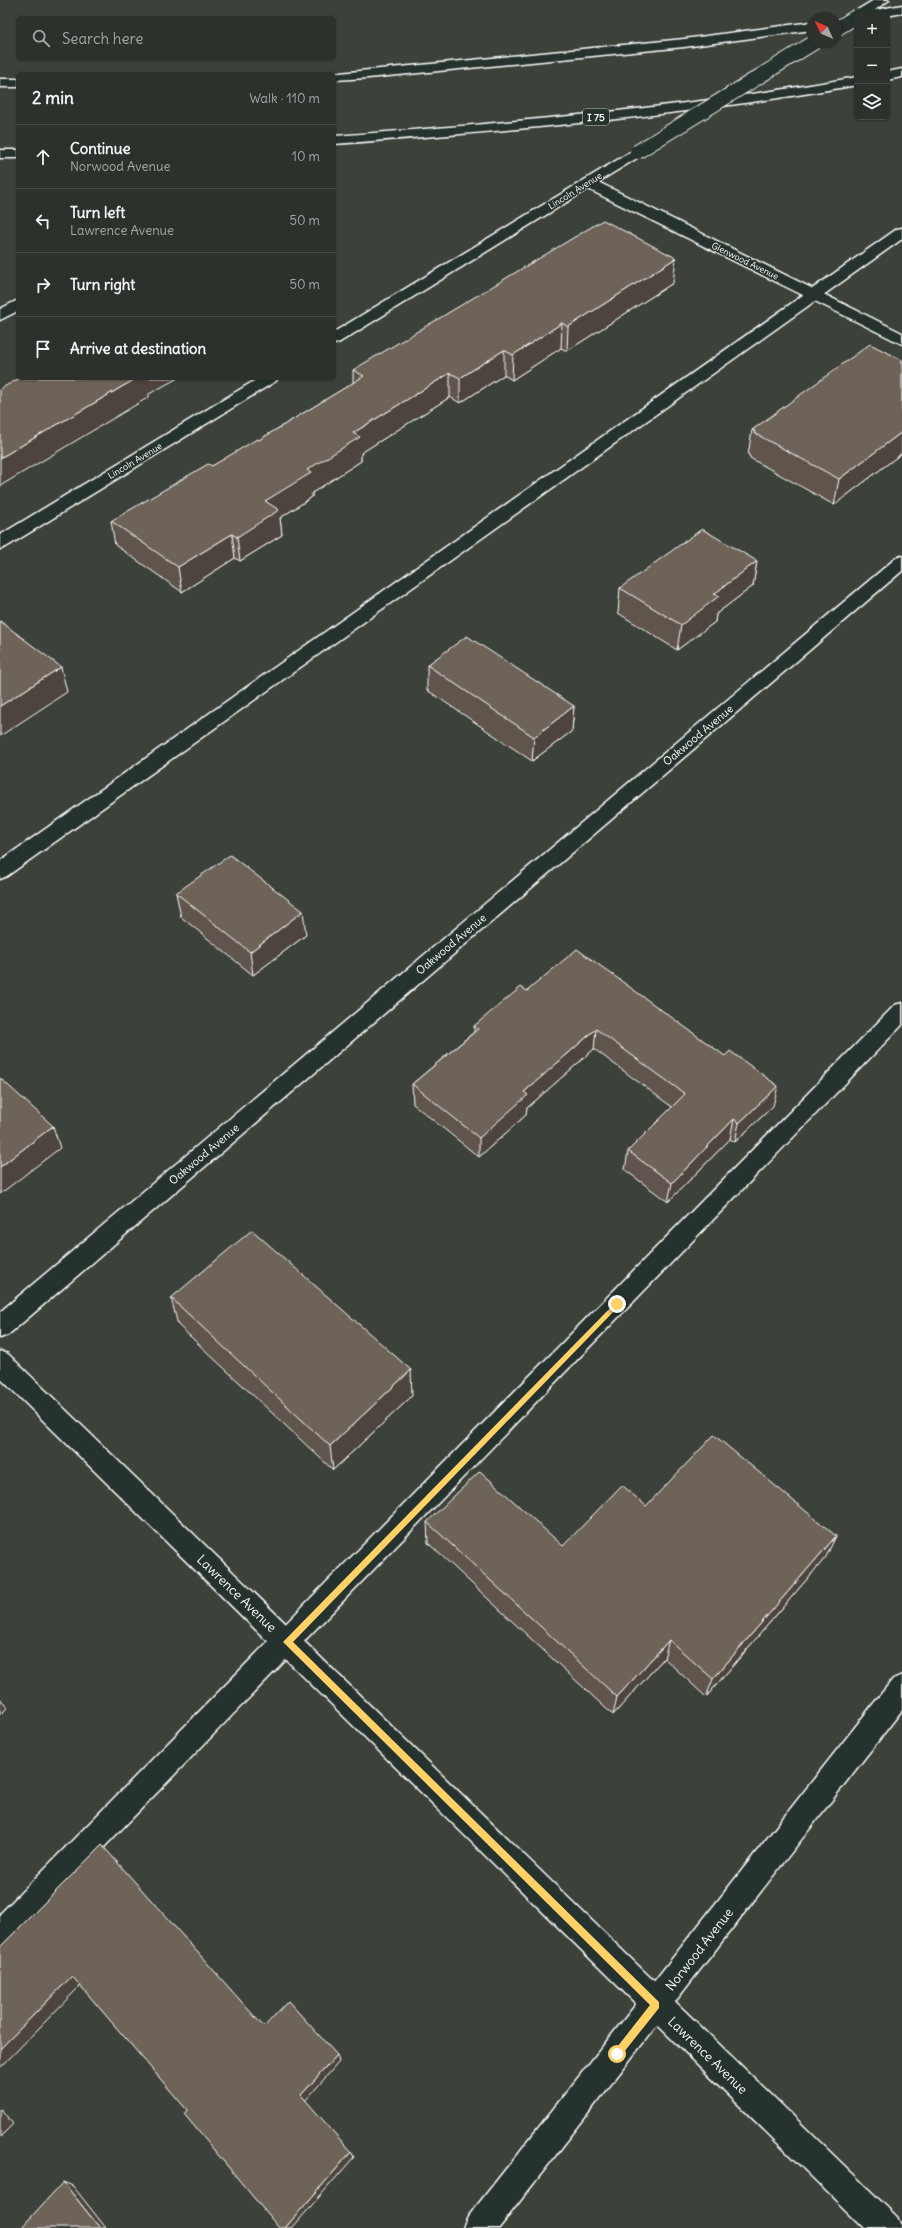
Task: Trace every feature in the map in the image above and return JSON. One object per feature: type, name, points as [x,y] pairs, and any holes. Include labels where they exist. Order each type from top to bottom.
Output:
[{"type":"main road","points":[[864,12],[883,0]]},
{"type":"main road","points":[[886,12],[902,9]]},
{"type":"main road","points":[[842,20],[854,17]]},
{"type":"main road","points":[[842,25],[854,18]]},
{"type":"main road","points":[[336,76],[406,72],[763,35],[806,27]]},
{"type":"main road","name":"Lincoln Avenue","points":[[336,337],[806,48]]},
{"type":"main road","points":[[890,75],[902,73]]},
{"type":"main road","name":"I 75","points":[[336,140],[522,126],[801,91],[854,82]]},
{"type":"main road","points":[[0,83],[16,83]]},
{"type":"main road","points":[[0,154],[16,154]]},
{"type":"main road","name":"Glenwood Avenue","points":[[588,183],[902,339]]},
{"type":"main road","points":[[0,871],[902,232]]},
{"type":"main road","points":[[0,315],[16,306]]},
{"type":"main road","name":"Lincoln Avenue","points":[[0,543],[267,380]]},
{"type":"main road","name":"Oakwood Avenue","points":[[0,1327],[902,562]]},
{"type":"main road","points":[[0,1934],[902,1011]]},
{"type":"main road","name":"Lawrence Avenue","points":[[0,1362],[656,2005],[886,2228]]},
{"type":"main road","name":"Norwood Avenue","points":[[479,2228],[656,2005],[902,1688]]},
{"type":"building","points":[[603,220],[676,258],[568,327],[562,323],[513,355],[504,350],[460,378],[450,373],[353,433],[360,437],[307,470],[311,473],[265,501],[279,510],[237,537],[232,534],[178,567],[111,521],[208,464],[212,466],[257,439],[259,440],[364,376],[353,370]]},
{"type":"building","points":[[870,344],[902,360],[902,432],[839,479],[754,433],[755,431],[752,430]]},
{"type":"building","points":[[16,380],[134,380],[0,458],[0,389]]},
{"type":"building","points":[[702,529],[757,561],[714,594],[719,596],[681,625],[620,588]]},
{"type":"building","points":[[0,621],[61,667],[0,706]]},
{"type":"building","points":[[467,636],[574,706],[534,737],[427,665]]},
{"type":"building","points":[[230,855],[303,911],[250,952],[176,893]]},
{"type":"building","points":[[577,949],[725,1056],[730,1051],[778,1086],[739,1123],[734,1119],[672,1183],[628,1151],[685,1094],[596,1029],[524,1092],[528,1095],[479,1138],[412,1084],[478,1029],[474,1026],[521,987],[527,991]]},
{"type":"building","points":[[0,1078],[53,1126],[0,1167]]},
{"type":"building","points":[[252,1230],[411,1370],[330,1446],[171,1298]]},
{"type":"building","points":[[714,1435],[836,1536],[713,1679],[669,1640],[617,1697],[427,1522],[480,1471],[563,1546],[622,1485],[646,1506]]},
{"type":"building","points":[[102,1845],[264,2027],[288,2001],[337,2055],[301,2095],[351,2152],[285,2228],[279,2228],[184,2114],[187,2110],[72,1976],[0,2049],[0,1947]]},
{"type":"building","points":[[63,2182],[100,2228],[21,2228]]},
{"type":"route","points":[[617,1304],[287,1642],[656,2005],[617,2054]]}]
